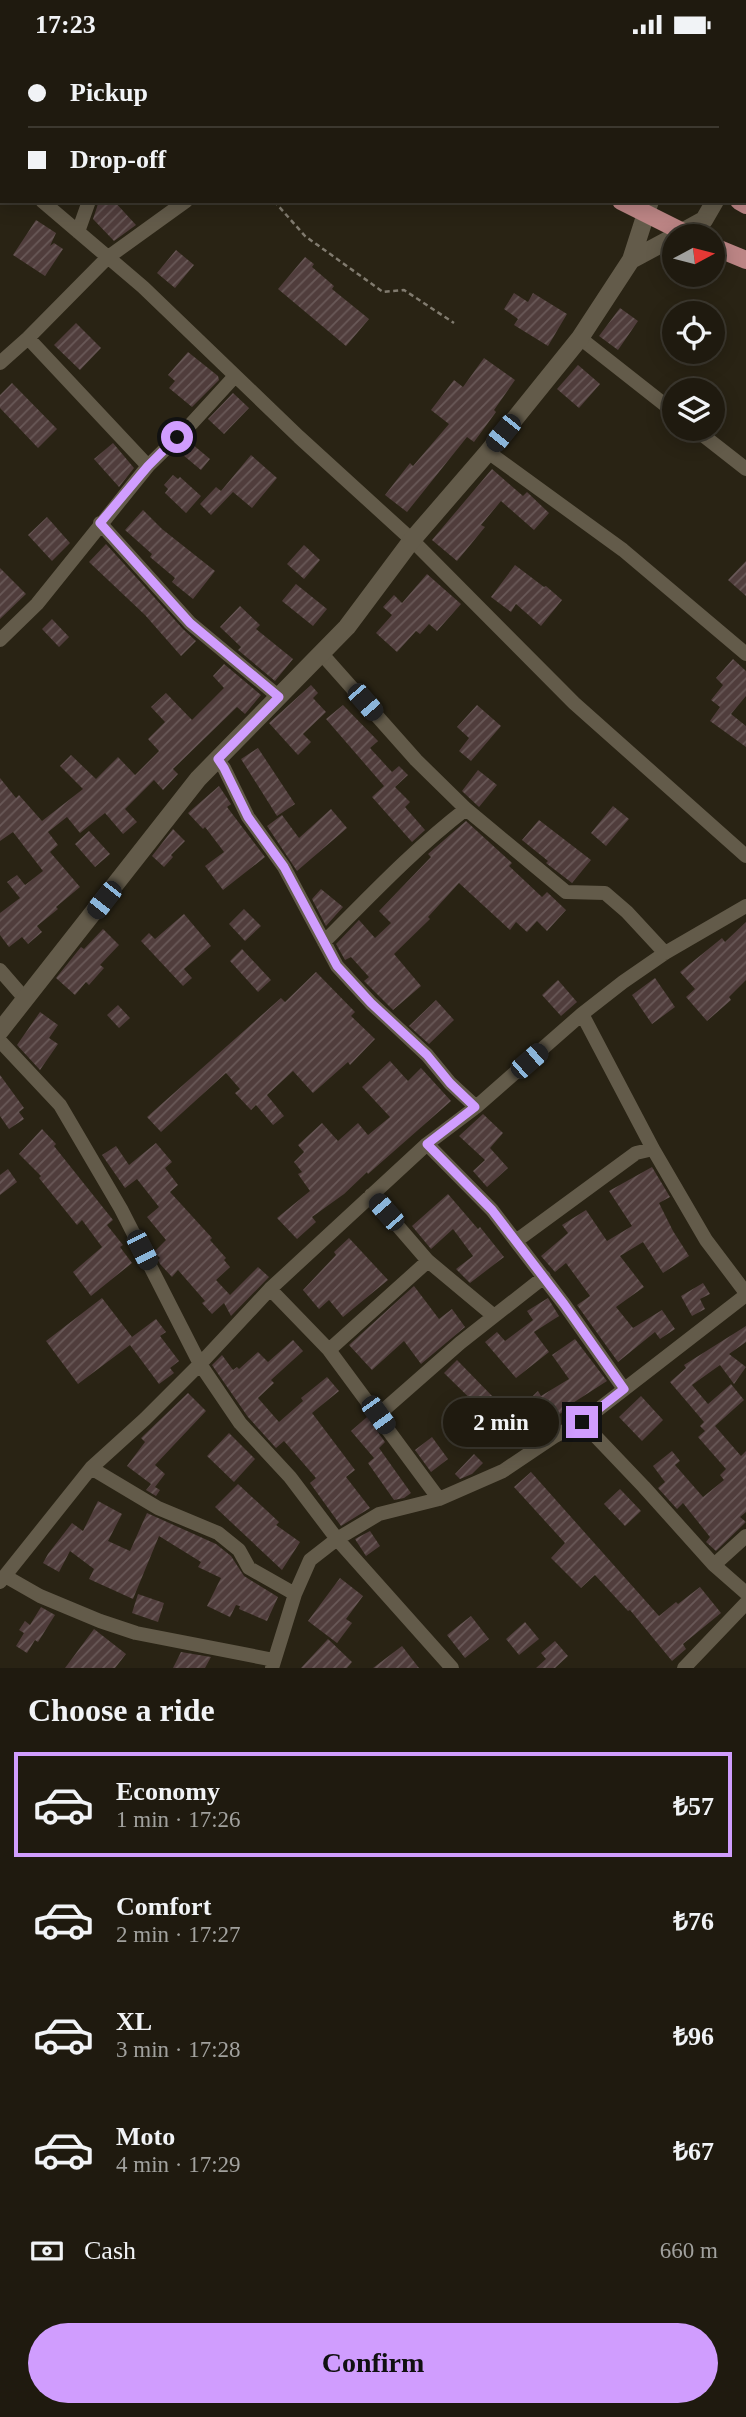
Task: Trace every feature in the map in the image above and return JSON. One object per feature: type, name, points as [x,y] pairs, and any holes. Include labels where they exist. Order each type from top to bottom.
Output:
[{"type":"main road","points":[[628,203],[647,208],[667,224]]},
{"type":"main road","points":[[698,224],[704,220],[714,203]]},
{"type":"main road","points":[[0,1031],[198,779],[347,627],[412,540],[488,452],[580,338],[631,260],[647,208]]},
{"type":"main road","points":[[631,260],[662,244]]},
{"type":"main road","points":[[725,251],[746,260]]},
{"type":"street","points":[[44,203],[143,287],[412,540],[574,703],[746,856]]},
{"type":"street","points":[[78,232],[88,203]]},
{"type":"street","points":[[2,356],[28,338],[107,258],[183,203]]},
{"type":"street","points":[[28,338],[148,466]]},
{"type":"street","points":[[580,338],[662,403]]},
{"type":"street","points":[[0,640],[37,604],[148,466],[235,376]]},
{"type":"street","points":[[710,441],[746,469]]},
{"type":"street","points":[[488,452],[623,550],[746,654]]},
{"type":"street","points":[[100,523],[190,623],[279,697]]},
{"type":"street","points":[[321,653],[416,760],[466,809],[566,892],[605,893],[665,953]]},
{"type":"street","points":[[218,759],[248,817],[284,867],[337,966],[475,1107]]},
{"type":"street","points":[[324,942],[402,863],[466,809]]},
{"type":"street","points":[[582,1014],[653,1149],[706,1240],[746,1294],[582,1422],[555,1436],[503,1471],[439,1499],[379,1514],[337,1539],[310,1560],[295,1594],[273,1664],[136,1633],[100,1621],[2,1579],[91,1468],[200,1364],[270,1289],[427,1144],[475,1107],[582,1014],[665,953],[746,906]]},
{"type":"street","points":[[0,969],[26,1000]]},
{"type":"street","points":[[0,1041],[60,1105],[121,1209],[200,1364],[240,1423],[290,1477],[337,1539],[452,1668]]},
{"type":"street","points":[[427,1144],[492,1210],[624,1389]]},
{"type":"street","points":[[516,1241],[636,1153],[653,1149]]},
{"type":"street","points":[[371,1195],[428,1261],[494,1316]]},
{"type":"street","points":[[329,1350],[428,1261]]},
{"type":"street","points":[[378,1415],[460,1343],[544,1277]]},
{"type":"street","points":[[270,1289],[329,1350],[439,1499]]},
{"type":"street","points":[[582,1422],[714,1565],[746,1593]]},
{"type":"street","points":[[91,1468],[158,1508],[218,1533],[239,1550],[249,1568],[295,1594]]},
{"type":"street","points":[[714,1565],[746,1536]]},
{"type":"street","points":[[684,1668],[746,1603]]},
{"type":"path","points":[[276,203],[305,236],[383,292],[404,291],[454,323]]},
{"type":"building","points":[[98,203],[116,203],[136,225],[114,241],[93,219]]},
{"type":"building","points":[[36,220],[56,233],[50,246],[54,243],[63,249],[45,276],[13,255]]},
{"type":"building","points":[[176,250],[194,265],[175,288],[157,273]]},
{"type":"building","points":[[305,257],[314,264],[312,267],[334,286],[332,289],[369,319],[346,346],[278,289]]},
{"type":"building","points":[[514,293],[528,302],[533,293],[567,314],[548,346],[514,325],[518,319],[504,309]]},
{"type":"building","points":[[620,308],[638,321],[618,350],[599,336]]},
{"type":"building","points":[[76,323],[101,348],[80,370],[54,345]]},
{"type":"building","points":[[188,352],[218,376],[219,380],[192,407],[169,388],[175,381],[168,375]]},
{"type":"building","points":[[484,358],[515,380],[474,442],[467,437],[407,512],[385,495],[410,463],[413,466],[449,424],[431,410],[454,380],[463,387]]},
{"type":"building","points":[[578,365],[600,384],[579,408],[557,389]]},
{"type":"building","points":[[12,383],[57,429],[38,448],[0,408],[0,395]]},
{"type":"building","points":[[233,393],[249,408],[224,434],[208,419]]},
{"type":"building","points":[[113,443],[134,468],[119,487],[94,459]]},
{"type":"building","points":[[192,444],[210,459],[201,470],[183,455]]},
{"type":"building","points":[[251,455],[277,478],[252,508],[233,492],[211,515],[200,504],[216,487],[221,491]]},
{"type":"building","points":[[492,469],[523,496],[527,492],[549,513],[534,530],[501,501],[481,525],[485,527],[457,561],[432,540]]},
{"type":"building","points":[[173,475],[178,479],[180,477],[201,496],[186,513],[165,493],[168,489],[164,485]]},
{"type":"building","points":[[143,510],[162,529],[215,571],[193,599],[172,582],[175,578],[150,557],[152,554],[125,530]]},
{"type":"building","points":[[47,517],[70,543],[52,561],[28,535]]},
{"type":"building","points":[[106,544],[196,641],[181,656],[145,615],[89,562]]},
{"type":"building","points":[[304,545],[320,560],[304,579],[287,564]]},
{"type":"building","points":[[746,561],[746,596],[728,580]]},
{"type":"building","points":[[515,565],[562,600],[541,626],[516,604],[511,612],[491,597]]},
{"type":"building","points":[[0,568],[26,594],[0,619]]},
{"type":"building","points":[[427,574],[461,604],[437,631],[429,624],[420,634],[416,631],[397,652],[376,633],[392,615],[383,607],[394,595],[402,603]]},
{"type":"building","points":[[296,584],[327,609],[313,626],[282,601]]},
{"type":"building","points":[[240,606],[260,625],[256,629],[293,659],[275,681],[238,650],[241,647],[220,627]]},
{"type":"building","points":[[52,619],[69,637],[59,647],[42,629]]},
{"type":"building","points":[[733,659],[746,671],[746,696],[731,714],[746,726],[746,747],[710,721],[720,707],[711,700],[723,685],[716,678]]},
{"type":"building","points":[[224,664],[261,695],[245,714],[237,707],[173,769],[178,774],[163,790],[154,780],[125,809],[137,822],[123,834],[105,813],[80,833],[67,817],[48,832],[58,845],[50,852],[80,887],[37,926],[42,932],[28,944],[22,937],[9,947],[0,935],[0,913],[20,898],[7,882],[17,875],[25,885],[43,871],[13,832],[0,841],[0,778],[16,798],[19,795],[42,821],[83,789],[60,766],[71,755],[96,779],[118,757],[135,775],[159,751],[148,739],[165,722],[151,707],[166,693],[192,720],[224,688],[213,676]]},
{"type":"building","points":[[311,685],[318,693],[313,698],[326,712],[303,734],[311,742],[298,755],[269,723]]},
{"type":"building","points":[[343,705],[378,741],[370,748],[392,772],[399,766],[408,775],[395,787],[410,802],[405,807],[425,830],[412,842],[372,797],[384,786],[326,719]]},
{"type":"building","points":[[477,705],[501,726],[471,761],[459,751],[469,738],[457,727]]},
{"type":"building","points":[[258,748],[295,804],[277,816],[241,759]]},
{"type":"building","points":[[478,770],[497,785],[479,807],[462,791]]},
{"type":"building","points":[[219,786],[231,804],[227,807],[265,857],[223,890],[205,866],[224,852],[205,827],[203,829],[188,813]]},
{"type":"building","points":[[613,806],[629,819],[606,846],[591,833]]},
{"type":"building","points":[[331,809],[347,828],[297,871],[267,826],[282,815],[299,838]]},
{"type":"building","points":[[539,820],[591,860],[572,883],[522,840]]},
{"type":"building","points":[[466,821],[512,863],[509,866],[542,897],[547,892],[566,910],[547,931],[537,921],[527,932],[516,922],[510,930],[459,883],[428,917],[430,919],[394,954],[421,986],[393,1010],[364,981],[369,977],[351,957],[345,960],[336,944],[359,920],[375,938],[391,923],[379,911],[431,857],[428,854]]},
{"type":"building","points":[[173,829],[185,841],[164,867],[152,856]]},
{"type":"building","points":[[89,831],[110,854],[95,867],[75,844]]},
{"type":"building","points":[[321,889],[343,907],[326,926],[312,899]]},
{"type":"building","points":[[244,909],[261,926],[245,941],[229,924]]},
{"type":"building","points":[[184,914],[211,946],[184,969],[192,978],[183,986],[141,941],[149,933],[155,939]]},
{"type":"building","points":[[746,922],[746,980],[729,997],[731,1000],[707,1021],[686,997],[695,989],[680,972],[722,938],[725,942]]},
{"type":"building","points":[[103,929],[119,945],[100,965],[104,968],[89,985],[86,982],[75,995],[56,978],[81,947],[84,949]]},
{"type":"building","points":[[242,949],[271,980],[258,992],[230,961]]},
{"type":"building","points":[[316,972],[355,1012],[351,1016],[375,1039],[350,1065],[348,1062],[313,1093],[293,1071],[267,1095],[284,1116],[273,1125],[256,1105],[251,1110],[235,1093],[240,1089],[226,1073],[161,1132],[147,1117],[281,998],[285,1002]]},
{"type":"building","points":[[655,978],[675,1007],[652,1024],[632,995]]},
{"type":"building","points":[[558,980],[577,1002],[561,1016],[542,995]]},
{"type":"building","points":[[436,1000],[454,1020],[429,1044],[409,1026]]},
{"type":"building","points":[[118,1005],[130,1018],[119,1028],[107,1015]]},
{"type":"building","points":[[40,1012],[58,1025],[49,1038],[58,1044],[40,1070],[17,1045]]},
{"type":"building","points":[[390,1061],[408,1081],[421,1068],[451,1101],[368,1174],[367,1172],[344,1194],[312,1217],[316,1222],[297,1239],[277,1218],[310,1191],[298,1174],[302,1172],[294,1162],[304,1152],[298,1145],[322,1123],[338,1141],[358,1123],[368,1135],[390,1117],[362,1087]]},
{"type":"building","points":[[0,1075],[24,1108],[19,1112],[24,1119],[9,1129],[0,1116]]},
{"type":"building","points":[[483,1114],[503,1133],[490,1148],[508,1168],[487,1187],[473,1171],[485,1160],[459,1136]]},
{"type":"building","points":[[42,1129],[113,1220],[107,1225],[123,1245],[120,1247],[132,1263],[91,1296],[73,1272],[102,1247],[82,1220],[77,1225],[39,1178],[41,1176],[19,1154]]},
{"type":"building","points":[[156,1143],[172,1162],[165,1168],[178,1185],[170,1192],[212,1238],[210,1240],[226,1258],[224,1260],[230,1267],[216,1280],[230,1295],[258,1267],[269,1277],[231,1316],[224,1303],[212,1314],[202,1303],[205,1301],[178,1270],[172,1277],[160,1264],[160,1258],[154,1252],[166,1240],[147,1217],[159,1207],[137,1179],[125,1188],[102,1155],[116,1146],[129,1165]]},
{"type":"building","points":[[652,1167],[670,1197],[659,1203],[689,1256],[663,1273],[643,1242],[620,1256],[644,1287],[616,1307],[633,1328],[662,1310],[675,1329],[660,1339],[655,1332],[618,1362],[577,1305],[590,1296],[566,1263],[555,1272],[541,1256],[568,1233],[562,1225],[586,1210],[607,1241],[632,1226],[609,1191]]},
{"type":"building","points":[[8,1169],[17,1182],[0,1195],[0,1175]]},
{"type":"building","points":[[448,1194],[504,1257],[470,1283],[456,1269],[473,1256],[453,1229],[431,1249],[412,1226]]},
{"type":"building","points":[[349,1238],[388,1280],[343,1317],[329,1300],[319,1309],[303,1290]]},
{"type":"building","points":[[703,1283],[710,1294],[700,1299],[705,1309],[692,1316],[681,1296]]},
{"type":"building","points":[[414,1286],[439,1319],[452,1309],[465,1327],[421,1364],[404,1341],[372,1370],[349,1345]]},
{"type":"building","points":[[102,1298],[132,1337],[156,1319],[166,1332],[160,1336],[179,1361],[170,1368],[174,1373],[159,1384],[130,1345],[78,1384],[46,1341]]},
{"type":"building","points":[[548,1298],[559,1316],[534,1332],[549,1352],[516,1378],[485,1342],[497,1332],[505,1341],[533,1320],[527,1311]]},
{"type":"building","points":[[746,1326],[746,1342],[729,1354],[746,1367],[734,1384],[720,1365],[692,1385],[708,1404],[731,1384],[744,1400],[715,1426],[741,1456],[746,1451],[746,1512],[740,1517],[746,1522],[716,1551],[706,1542],[710,1537],[683,1503],[677,1509],[658,1488],[665,1482],[653,1466],[672,1451],[680,1461],[675,1465],[703,1497],[724,1480],[720,1475],[726,1469],[698,1437],[705,1431],[700,1426],[704,1422],[670,1382],[686,1368],[684,1365]]},
{"type":"building","points":[[575,1339],[607,1381],[565,1408],[550,1422],[547,1418],[532,1433],[527,1427],[506,1448],[480,1422],[487,1415],[444,1373],[457,1360],[494,1398],[491,1401],[509,1419],[538,1391],[541,1396],[569,1379],[552,1355]]},
{"type":"building","points":[[293,1340],[303,1351],[271,1380],[274,1383],[258,1398],[279,1422],[303,1401],[301,1398],[327,1377],[339,1391],[312,1413],[355,1470],[346,1477],[370,1508],[341,1526],[310,1483],[316,1478],[284,1441],[276,1448],[248,1417],[212,1365],[222,1355],[233,1370],[237,1367],[239,1369],[258,1352],[268,1362]]},
{"type":"building","points":[[188,1393],[206,1411],[155,1465],[165,1474],[155,1487],[160,1490],[156,1496],[146,1490],[151,1484],[127,1466],[145,1442],[141,1438]]},
{"type":"building","points":[[641,1396],[663,1420],[642,1441],[619,1417]]},
{"type":"building","points":[[367,1417],[385,1442],[379,1448],[411,1493],[404,1498],[394,1500],[368,1463],[374,1458],[351,1431]]},
{"type":"building","points":[[229,1433],[255,1459],[234,1482],[207,1456]]},
{"type":"building","points":[[432,1437],[448,1459],[431,1472],[415,1450]]},
{"type":"building","points":[[474,1454],[483,1463],[472,1474],[460,1479],[455,1474]]},
{"type":"building","points":[[531,1472],[659,1616],[700,1587],[721,1613],[683,1644],[686,1649],[672,1661],[630,1610],[628,1611],[595,1575],[581,1588],[551,1558],[565,1543],[514,1487]]},
{"type":"building","points":[[238,1484],[279,1522],[276,1525],[300,1542],[282,1570],[215,1507]]},
{"type":"building","points":[[620,1489],[641,1511],[625,1526],[604,1504]]},
{"type":"building","points":[[98,1501],[122,1514],[108,1541],[130,1551],[147,1513],[216,1544],[231,1556],[244,1576],[278,1597],[267,1621],[239,1609],[240,1606],[236,1605],[230,1617],[207,1606],[221,1578],[198,1567],[201,1562],[159,1536],[133,1599],[89,1579],[94,1569],[70,1551],[59,1572],[43,1563],[72,1523],[83,1531]]},
{"type":"building","points":[[370,1531],[380,1546],[366,1556],[355,1539]]},
{"type":"building","points":[[340,1578],[363,1596],[346,1619],[352,1623],[337,1643],[308,1621]]},
{"type":"building","points":[[138,1594],[164,1603],[158,1622],[132,1613]]},
{"type":"building","points":[[41,1607],[55,1615],[38,1642],[35,1640],[27,1653],[16,1646],[24,1633],[19,1630],[25,1621],[30,1625]]},
{"type":"building","points":[[471,1616],[489,1639],[465,1658],[447,1635]]},
{"type":"building","points":[[525,1622],[539,1639],[519,1655],[506,1639]]},
{"type":"building","points":[[94,1629],[126,1654],[115,1668],[65,1668]]},
{"type":"building","points":[[328,1639],[352,1662],[347,1668],[301,1668]]},
{"type":"building","points":[[555,1641],[568,1656],[555,1668],[536,1668],[546,1659],[541,1653]]},
{"type":"building","points":[[402,1646],[419,1668],[373,1668]]},
{"type":"building","points":[[181,1652],[211,1657],[205,1668],[173,1668]]},
{"type":"route","points":[[177,437],[148,466],[100,523],[190,623],[279,697],[218,759],[248,817],[284,867],[306,905],[337,966],[475,1107],[427,1144],[492,1210],[564,1304],[624,1389],[582,1422]]}]
